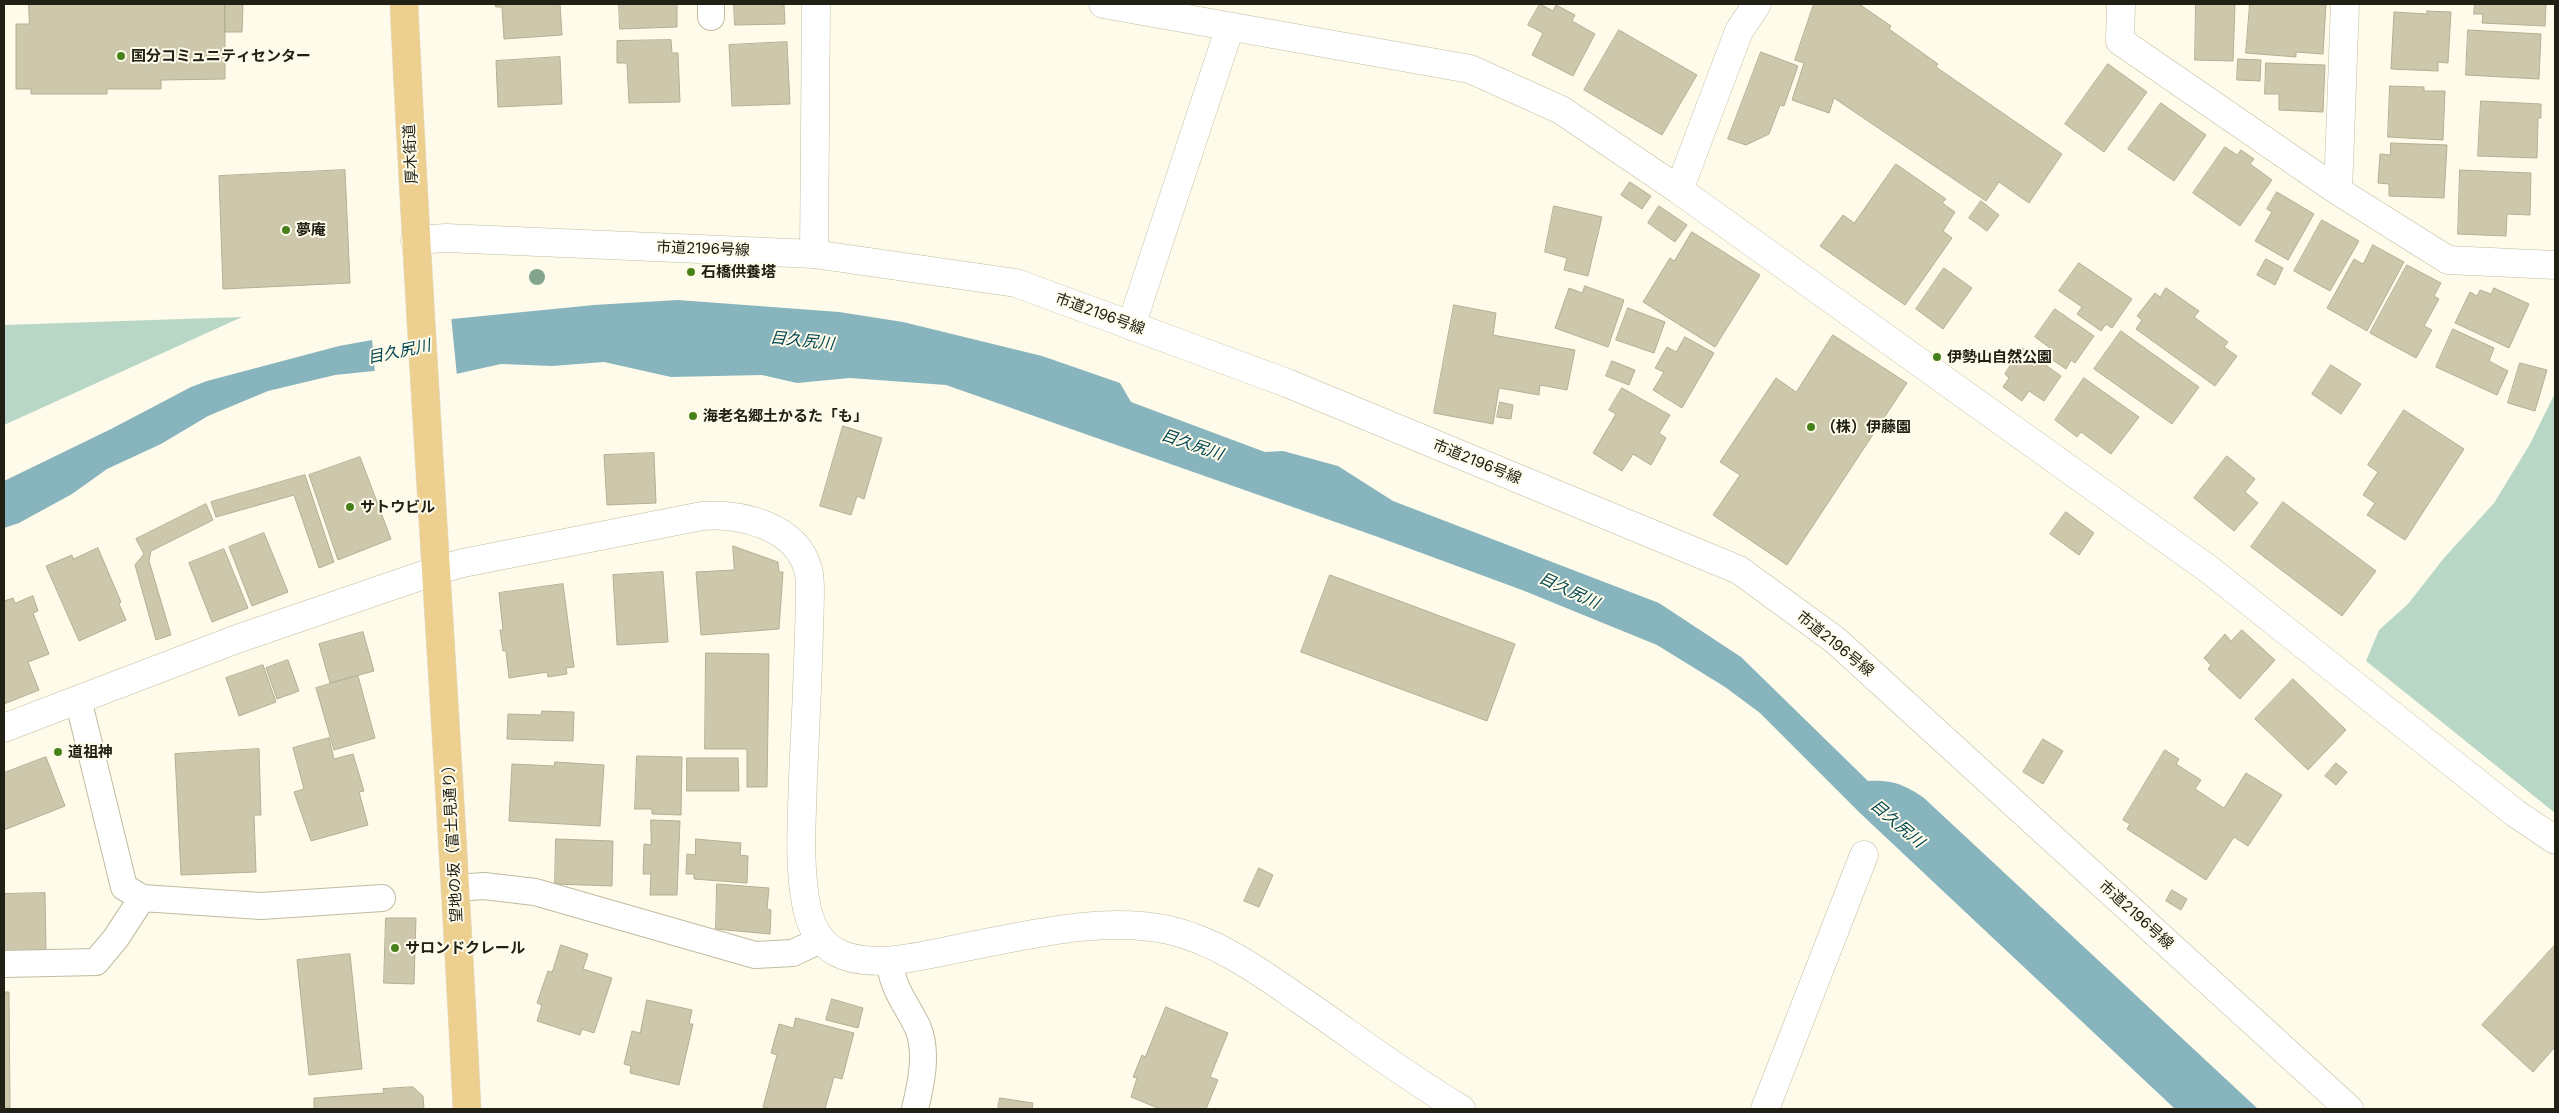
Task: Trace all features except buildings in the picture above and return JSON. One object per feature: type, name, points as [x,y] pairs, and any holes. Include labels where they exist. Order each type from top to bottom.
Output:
[{"type":"main road","name":"厚木街道","points":[[404,4],[415,240],[428,434]]},
{"type":"main road","name":"望地の坂（富士見通り）","points":[[428,434],[438,570],[467,1109]]},
{"type":"street","points":[[814,254],[816,4]]},
{"type":"street","points":[[1103,4],[1470,69],[1561,110],[1679,190],[2212,571],[2515,813],[2555,840]]},
{"type":"street","points":[[1679,190],[1739,31],[1757,4]]},
{"type":"street","points":[[2121,4],[2120,42],[2338,191],[2448,260],[2555,266]]},
{"type":"street","points":[[2338,191],[2345,4]]},
{"type":"street","points":[[1131,326],[1230,27]]},
{"type":"street","name":"市道2196号線","points":[[415,240],[446,238],[814,254],[1016,283],[1287,383],[1739,570],[1835,640],[2349,1109]]},
{"type":"street","points":[[4,728],[237,639],[438,570],[463,563],[714,515],[729,516],[766,526],[785,536],[797,546],[809,570],[810,592],[802,857],[808,909],[820,940],[834,951],[852,959],[890,960],[1044,932],[1083,927],[1128,925],[1171,930],[1205,942],[1270,979],[1419,1085],[1461,1109]]},
{"type":"street","points":[[1765,1109],[1864,855]]},
{"type":"lane","points":[[78,699],[124,887],[142,898],[280,906],[382,898]]},
{"type":"lane","points":[[456,888],[508,888],[543,894],[754,955],[793,953],[820,940]]},
{"type":"lane","points":[[4,964],[96,962],[116,938],[142,898]]},
{"type":"lane","points":[[890,960],[891,976],[919,1030],[924,1060],[915,1109]]},
{"type":"green space","points":[[242,317],[4,425],[4,325]]},
{"type":"green space","points":[[2555,393],[2555,813],[2366,661],[2379,630],[2408,604],[2444,558],[2494,503],[2530,444]]},
{"type":"water","name":"目久尻川","points":[[678,300],[839,312],[903,322],[1042,356],[1120,383],[1131,402],[1265,452],[1283,451],[1338,466],[1393,501],[1659,603],[1741,657],[1868,781],[1884,781],[1898,784],[1924,798],[2258,1109],[2175,1109],[1861,814],[1760,713],[1725,687],[1657,645],[1522,590],[1378,537],[946,385],[850,378],[797,383],[762,375],[671,377],[604,362],[552,366],[501,364],[456,374],[374,371],[335,375],[268,391],[208,416],[161,444],[107,469],[72,494],[19,523],[4,528],[4,481],[111,429],[191,387],[207,381],[339,346],[405,334],[452,319],[594,305]]},
{"type":"pier","points":[[451,316],[457,376],[375,373],[372,339],[404,332]]},
{"type":"place","name":"国分コミュニティセンター","points":[[121,56]]},
{"type":"place","name":"夢庵","points":[[286,230]]},
{"type":"place","name":"石橋供養塔","points":[[691,272]]},
{"type":"place","name":"伊勢山自然公園","points":[[1937,357]]},
{"type":"place","name":"海老名郷土かるた「も」","points":[[693,416]]},
{"type":"place","name":"（株）伊藤園","points":[[1811,427]]},
{"type":"place","name":"サトウビル","points":[[350,507]]},
{"type":"place","name":"道祖神","points":[[58,752]]},
{"type":"place","name":"サロンドクレール","points":[[395,948]]}]
